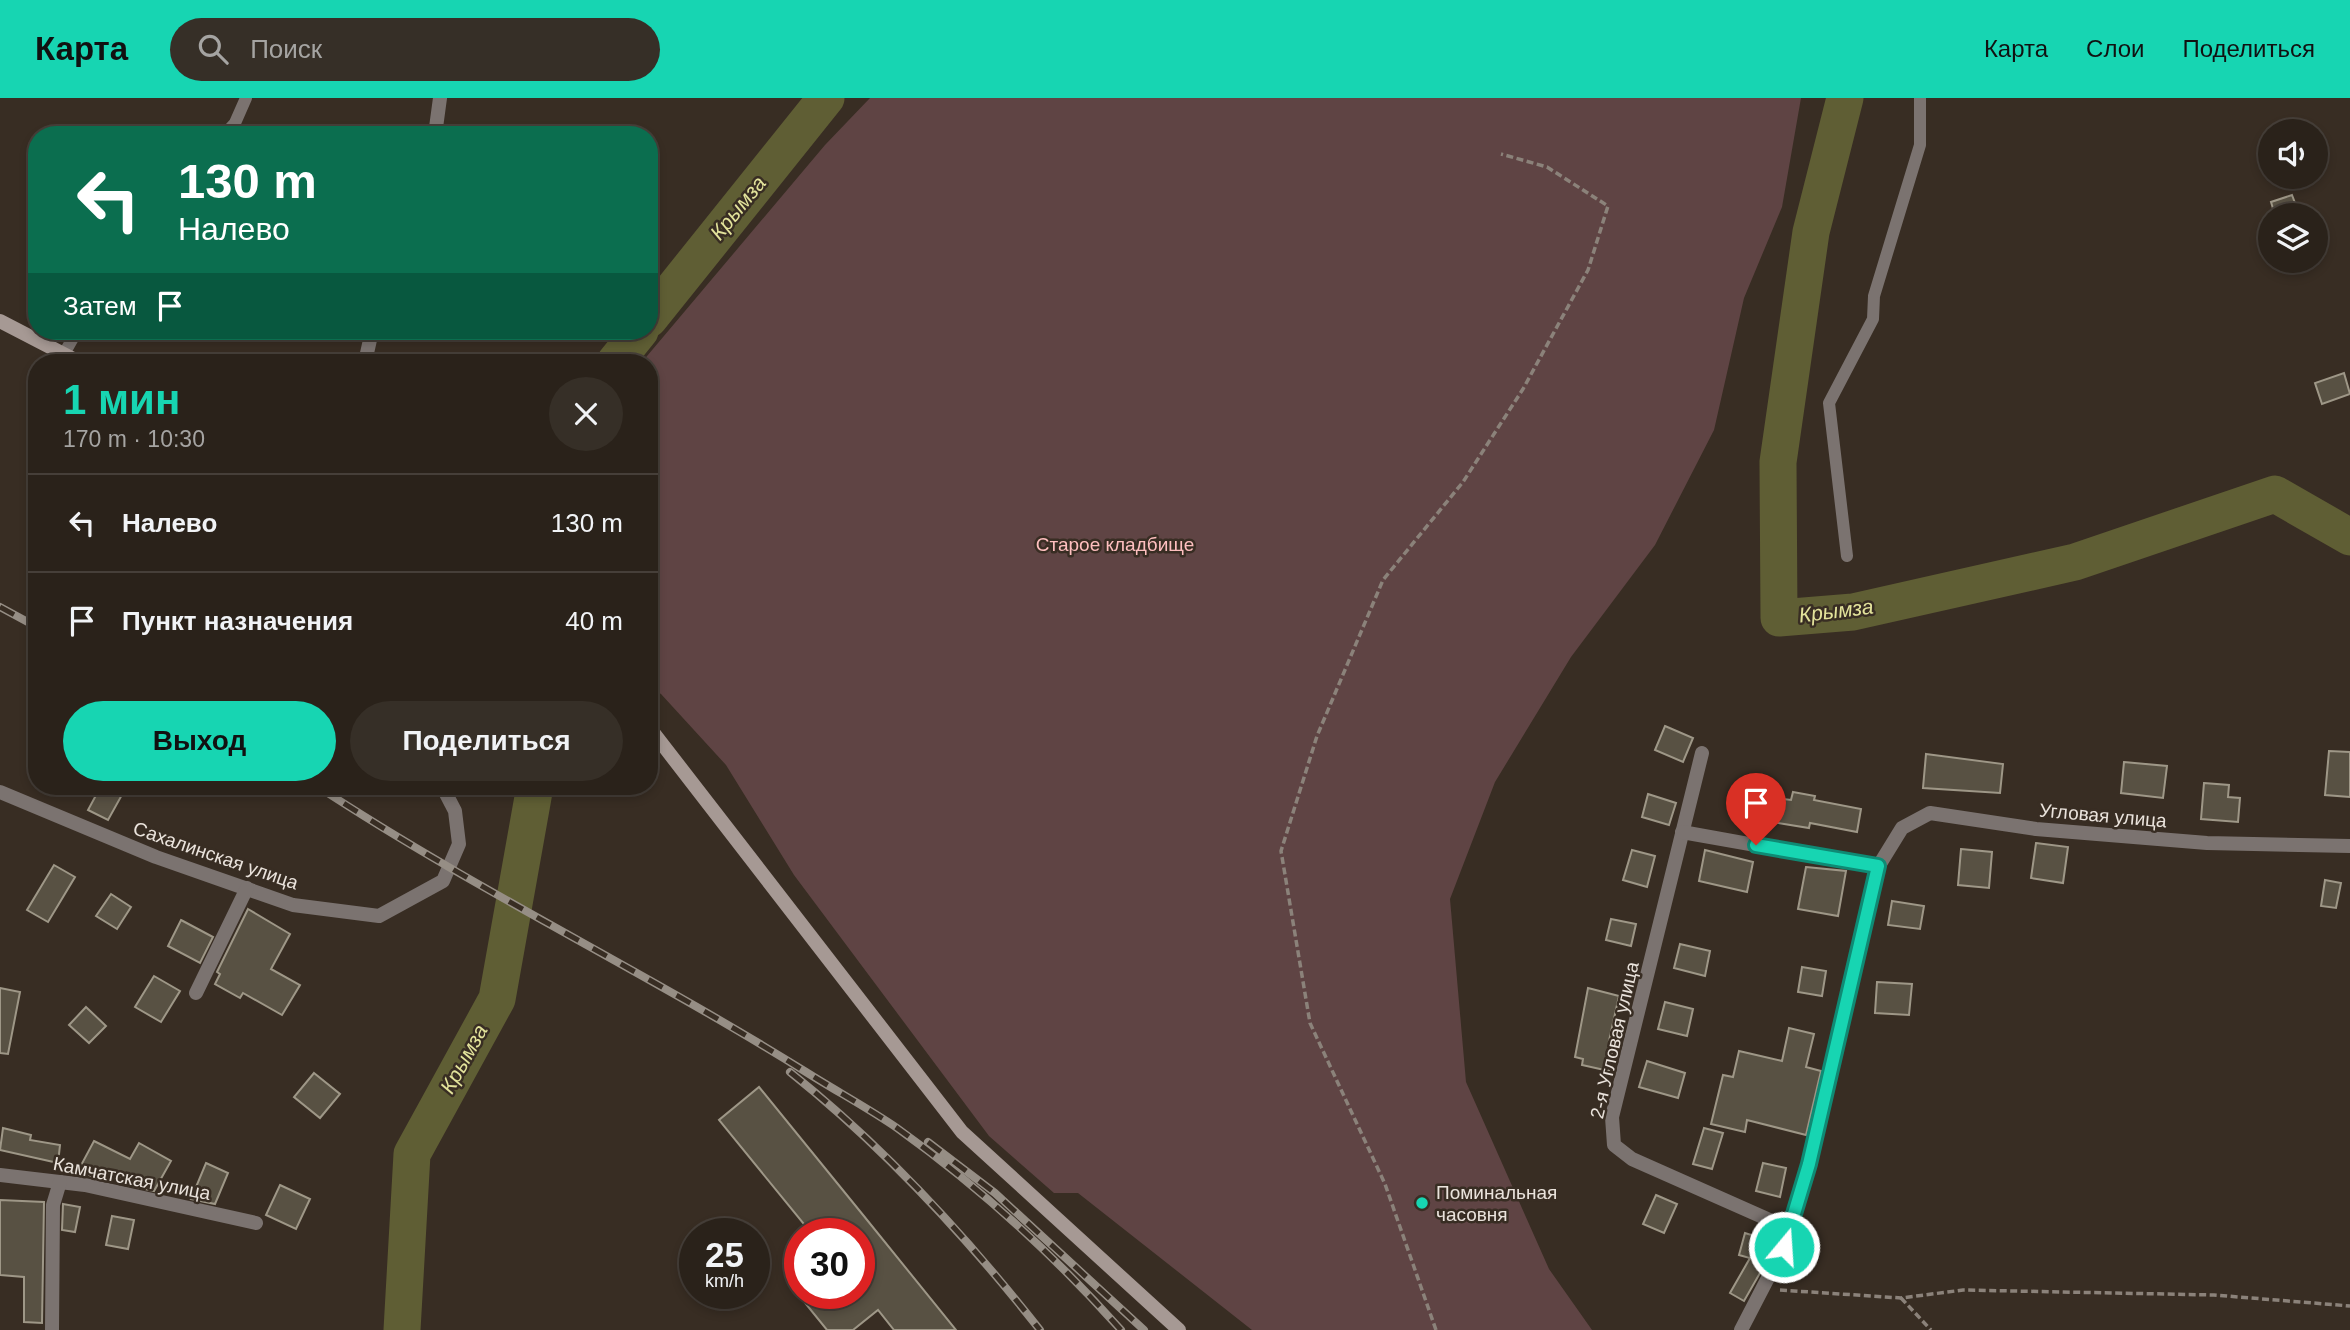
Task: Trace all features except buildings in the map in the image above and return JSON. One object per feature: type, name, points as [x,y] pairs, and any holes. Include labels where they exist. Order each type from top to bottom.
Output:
[{"type":"street","points":[[436,126],[440,98]]},
{"type":"street","points":[[0,321],[28,334]]},
{"type":"street","points":[[40,340],[68,354]]},
{"type":"street","points":[[658,739],[962,1132],[1179,1330]]},
{"type":"street","name":"2-я Угловая улица","points":[[1702,753],[1612,1117],[1614,1144],[1632,1159],[1790,1229]]},
{"type":"street","name":"Сахалинская улица","points":[[0,792],[156,857],[293,905],[379,916],[443,881],[459,844],[456,811],[447,795]]},
{"type":"street","name":"Угловая улица","points":[[1741,1330],[1790,1229],[1809,1164],[1878,866],[1902,828],[1930,813],[2036,829],[2207,844],[2350,845]]},
{"type":"street","points":[[1682,832],[1878,866]]},
{"type":"street","points":[[196,993],[247,888]]},
{"type":"street","name":"Камчатская улица","points":[[0,1175],[60,1182],[256,1223]]},
{"type":"street","points":[[52,1330],[54,1205],[60,1182]]},
{"type":"lane","points":[[232,126],[246,98]]},
{"type":"lane","points":[[1847,556],[1829,403],[1873,319],[1874,296],[1920,145],[1920,98]]},
{"type":"lane","points":[[65,352],[72,340]]},
{"type":"path","points":[[1436,1330],[1385,1184],[1310,1023],[1281,851],[1317,736],[1383,580],[1463,482],[1523,389],[1588,270],[1608,206],[1547,167],[1501,154]]},
{"type":"path","points":[[1763,1289],[1901,1298],[1963,1290],[2214,1295],[2350,1306]]},
{"type":"path","points":[[1901,1298],[1931,1330]]},
{"type":"green space","name":"Старое кладбище","points":[[870,98],[1801,98],[1782,207],[1744,298],[1714,430],[1655,545],[1571,657],[1495,782],[1450,899],[1466,1082],[1549,1269],[1592,1330],[1252,1330],[1078,1193],[1054,1193],[989,1136],[794,875],[726,765],[658,692],[658,354],[649,354],[825,145]]},
{"type":"waterway","name":"Крымза","points":[[658,308],[826,98]]},
{"type":"waterway","name":"Крымза","points":[[1845,98],[1811,232],[1778,462],[1779,618],[1853,612],[2075,562],[2275,494],[2350,537]]},
{"type":"waterway","name":"Крымза","points":[[621,354],[633,340]]},
{"type":"waterway","name":"Крымза","points":[[402,1330],[412,1154],[497,999],[533,795]]},
{"type":"railway","points":[[0,607],[28,622]]},
{"type":"railway","points":[[331,795],[499,896],[746,1035],[897,1128],[1015,1223],[1070,1275],[1121,1330]]},
{"type":"railway","points":[[790,1072],[858,1131],[923,1194],[1040,1330]]},
{"type":"railway","points":[[928,1142],[995,1193],[1144,1330]]},
{"type":"place","name":"Поминальная часовня","points":[[1422,1203]]},
{"type":"route","points":[[1756,845],[1878,866],[1809,1164],[1784,1247]]}]
